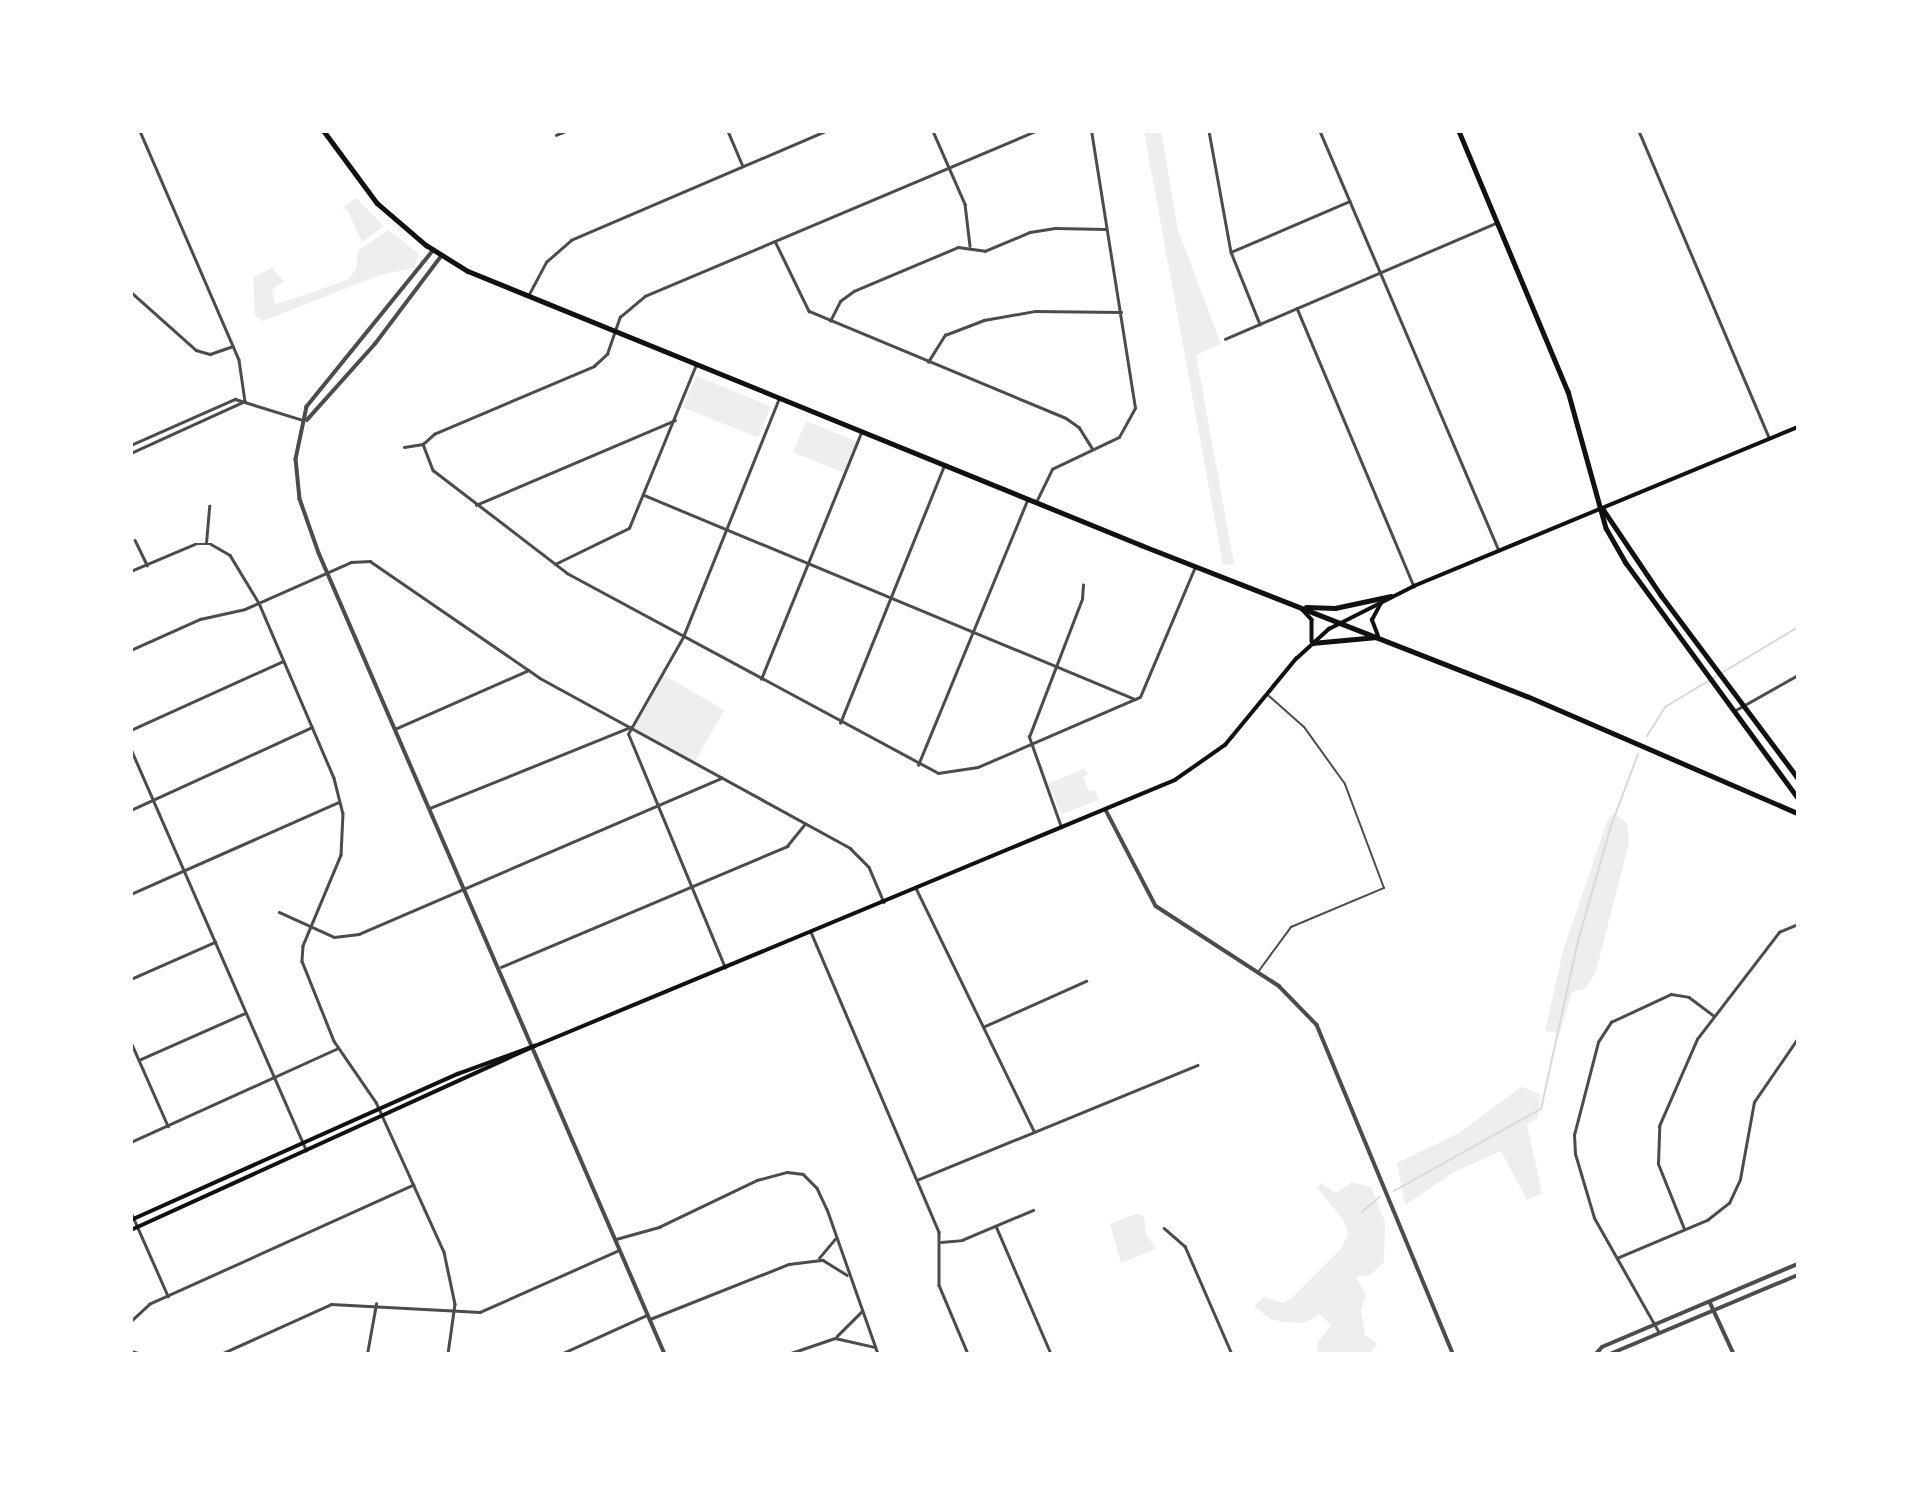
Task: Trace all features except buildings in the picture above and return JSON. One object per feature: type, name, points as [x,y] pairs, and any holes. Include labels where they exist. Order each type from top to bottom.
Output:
[{"type":"main road","points":[[324,131],[377,204],[442,255],[528,296],[1195,567],[1378,636],[1798,813]]},
{"type":"main road","points":[[1459,131],[1569,391],[1602,508],[1602,520],[1623,558],[1798,798]]},
{"type":"main road","points":[[131,1230],[535,1046],[1175,780],[1208,760],[1312,643],[1342,622],[1414,586],[1798,427]]},
{"type":"main road","points":[[1602,508],[1721,676],[1798,778]]},
{"type":"main road","points":[[1300,606],[1335,608],[1391,597]]},
{"type":"main road","points":[[1378,636],[1373,620],[1381,603]]},
{"type":"main road","points":[[1300,606],[1312,620],[1312,643]]},
{"type":"main road","points":[[1312,643],[1378,636]]},
{"type":"main road","points":[[1756,741],[1765,734]]},
{"type":"main road","points":[[133,1219],[520,1047],[535,1046]]},
{"type":"street","points":[[140,131],[242,368],[245,401]]},
{"type":"street","points":[[556,135],[566,131]]},
{"type":"street","points":[[728,131],[743,166]]},
{"type":"street","points":[[528,296],[546,262],[570,240],[825,131]]},
{"type":"street","points":[[933,131],[967,211],[970,247]]},
{"type":"street","points":[[1014,131],[1017,139]]},
{"type":"street","points":[[404,447],[423,444],[434,434],[594,366],[607,354],[620,317],[645,296],[1035,131]]},
{"type":"street","points":[[1036,502],[1052,469],[1119,437],[1135,408],[1091,131]]},
{"type":"street","points":[[1209,131],[1231,252],[1260,324]]},
{"type":"street","points":[[1320,131],[1499,551]]},
{"type":"street","points":[[1639,131],[1770,439]]},
{"type":"street","points":[[1798,187],[1798,200]]},
{"type":"street","points":[[1231,252],[1350,201]]},
{"type":"street","points":[[1225,338],[1498,222]]},
{"type":"street","points":[[830,321],[841,301],[854,291],[958,247],[985,251],[1030,232],[1055,228],[1107,229]]},
{"type":"street","points":[[775,241],[800,301],[830,321],[1066,418],[1079,427],[1093,450]]},
{"type":"street","points":[[434,250],[376,327],[316,391],[298,445],[297,484],[327,572],[535,1046],[665,1354]]},
{"type":"street","points":[[305,421],[375,344],[442,255]]},
{"type":"street","points":[[131,292],[195,350],[210,354],[233,346]]},
{"type":"street","points":[[1297,308],[1414,586]]},
{"type":"street","points":[[928,362],[945,335],[984,320],[1035,311],[1121,312]]},
{"type":"street","points":[[555,564],[623,534],[644,495],[697,365]]},
{"type":"street","points":[[724,968],[628,743],[631,727],[683,637],[779,398]]},
{"type":"street","points":[[131,445],[229,400],[245,401],[305,421]]},
{"type":"street","points":[[131,453],[245,401]]},
{"type":"street","points":[[476,505],[675,420]]},
{"type":"street","points":[[761,679],[862,432]]},
{"type":"street","points":[[423,444],[433,470],[555,564],[918,765],[955,773],[1136,699],[1147,688],[1195,567]]},
{"type":"street","points":[[840,723],[945,466]]},
{"type":"street","points":[[644,495],[1136,699]]},
{"type":"street","points":[[918,765],[1027,499]]},
{"type":"street","points":[[205,543],[209,506]]},
{"type":"street","points":[[135,540],[147,565]]},
{"type":"street","points":[[131,571],[205,543],[232,557],[259,603],[312,727],[341,802],[344,835],[340,863],[303,946],[303,969],[338,1048],[369,1088],[448,1264],[455,1312],[448,1354]]},
{"type":"street","points":[[131,650],[200,619],[259,603],[351,562],[370,561],[529,670],[805,823],[864,860],[884,902]]},
{"type":"street","points":[[1061,827],[1029,745],[1031,729],[1083,599],[1083,585]]},
{"type":"street","points":[[131,730],[283,661]]},
{"type":"street","points":[[395,729],[529,670]]},
{"type":"street","points":[[1734,711],[1798,675]]},
{"type":"street","points":[[131,810],[312,727]]},
{"type":"street","points":[[430,808],[631,727]]},
{"type":"street","points":[[131,749],[307,1152]]},
{"type":"street","points":[[279,912],[311,928],[349,937],[722,778]]},
{"type":"street","points":[[131,894],[341,802]]},
{"type":"street","points":[[1106,810],[1156,905],[1300,1003],[1323,1037],[1453,1354]]},
{"type":"street","points":[[500,967],[787,846],[805,823]]},
{"type":"street","points":[[916,888],[1034,1132]]},
{"type":"street","points":[[1684,1229],[1658,1164],[1657,1133],[1685,1060],[1714,1016],[1779,932],[1796,925]]},
{"type":"street","points":[[811,932],[941,1242],[939,1285],[968,1354]]},
{"type":"street","points":[[131,979],[215,942]]},
{"type":"street","points":[[983,1027],[1086,982]]},
{"type":"street","points":[[1660,1334],[1589,1205],[1573,1144],[1598,1042],[1614,1019],[1668,994],[1689,997],[1714,1016]]},
{"type":"street","points":[[139,1060],[246,1012]]},
{"type":"street","points":[[1617,1258],[1716,1215],[1733,1197],[1754,1102],[1798,1038]]},
{"type":"street","points":[[131,1042],[168,1126]]},
{"type":"street","points":[[131,1143],[338,1048]]},
{"type":"street","points":[[917,1180],[1197,1065]]},
{"type":"street","points":[[617,1239],[659,1227],[757,1180],[793,1171],[808,1177],[817,1188],[878,1354]]},
{"type":"street","points":[[131,1321],[168,1296],[414,1185]]},
{"type":"street","points":[[941,1242],[996,1226],[1033,1210]]},
{"type":"street","points":[[131,1212],[168,1296]]},
{"type":"street","points":[[996,1226],[1051,1354]]},
{"type":"street","points":[[1164,1228],[1185,1246],[1232,1354]]},
{"type":"street","points":[[561,1354],[649,1317],[702,1302],[775,1268],[817,1259],[830,1249],[834,1235]]},
{"type":"street","points":[[221,1354],[331,1304],[376,1304],[455,1312],[489,1310],[621,1250]]},
{"type":"street","points":[[817,1259],[838,1265],[849,1278]]},
{"type":"street","points":[[1596,1354],[1602,1347],[1798,1264]]},
{"type":"street","points":[[1610,1354],[1798,1275]]},
{"type":"street","points":[[1710,1302],[1734,1354]]},
{"type":"street","points":[[367,1354],[376,1304]]},
{"type":"street","points":[[788,1354],[835,1338],[862,1311]]},
{"type":"street","points":[[835,1338],[875,1348]]},
{"type":"street","points":[[131,1351],[142,1354]]},
{"type":"lane","points":[[1258,972],[1291,928],[1384,888],[1345,783],[1304,727],[1267,695]]},
{"type":"shaded area","points":[[1144,131],[1161,131],[1178,230],[1221,344],[1196,355],[1234,564],[1223,565]]},
{"type":"shaded area","points":[[356,198],[384,226],[362,242],[347,209],[342,209]]},
{"type":"shaded area","points":[[388,230],[419,254],[413,268],[380,275],[263,321],[255,316],[253,277],[272,268],[284,281],[272,290],[275,304],[308,294],[349,279],[356,269],[358,251]]},
{"type":"shaded area","points":[[696,376],[771,406],[758,438],[683,408]]},
{"type":"shaded area","points":[[806,421],[856,441],[843,473],[793,453]]},
{"type":"shaded area","points":[[662,674],[724,710],[693,764],[631,728]]},
{"type":"shaded area","points":[[1085,768],[1088,774],[1083,777],[1089,792],[1095,790],[1099,800],[1061,814],[1048,784]]},
{"type":"shaded area","points":[[1614,813],[1627,823],[1629,843],[1596,971],[1585,989],[1572,992],[1560,1033],[1545,1031],[1563,951],[1608,819]]},
{"type":"shaded area","points":[[1521,1087],[1540,1094],[1538,1118],[1527,1124],[1542,1193],[1527,1200],[1501,1151],[1454,1172],[1405,1205],[1397,1163],[1459,1133]]},
{"type":"shaded area","points":[[1352,1182],[1371,1187],[1385,1222],[1384,1262],[1370,1275],[1356,1277],[1366,1295],[1361,1310],[1365,1335],[1377,1344],[1370,1354],[1317,1354],[1318,1342],[1331,1325],[1320,1314],[1304,1323],[1284,1322],[1270,1319],[1254,1306],[1264,1297],[1283,1303],[1292,1298],[1341,1249],[1348,1234],[1344,1221],[1317,1187],[1321,1183],[1336,1193]]},
{"type":"shaded area","points":[[1136,1214],[1144,1216],[1146,1234],[1156,1249],[1121,1263],[1110,1224]]},
{"type":"waterway","points":[[1647,736],[1665,707],[1798,627]]},
{"type":"waterway","points":[[1394,1191],[1541,1109],[1578,941],[1611,826],[1638,754]]},
{"type":"waterway","points":[[1362,1212],[1379,1197]]}]
